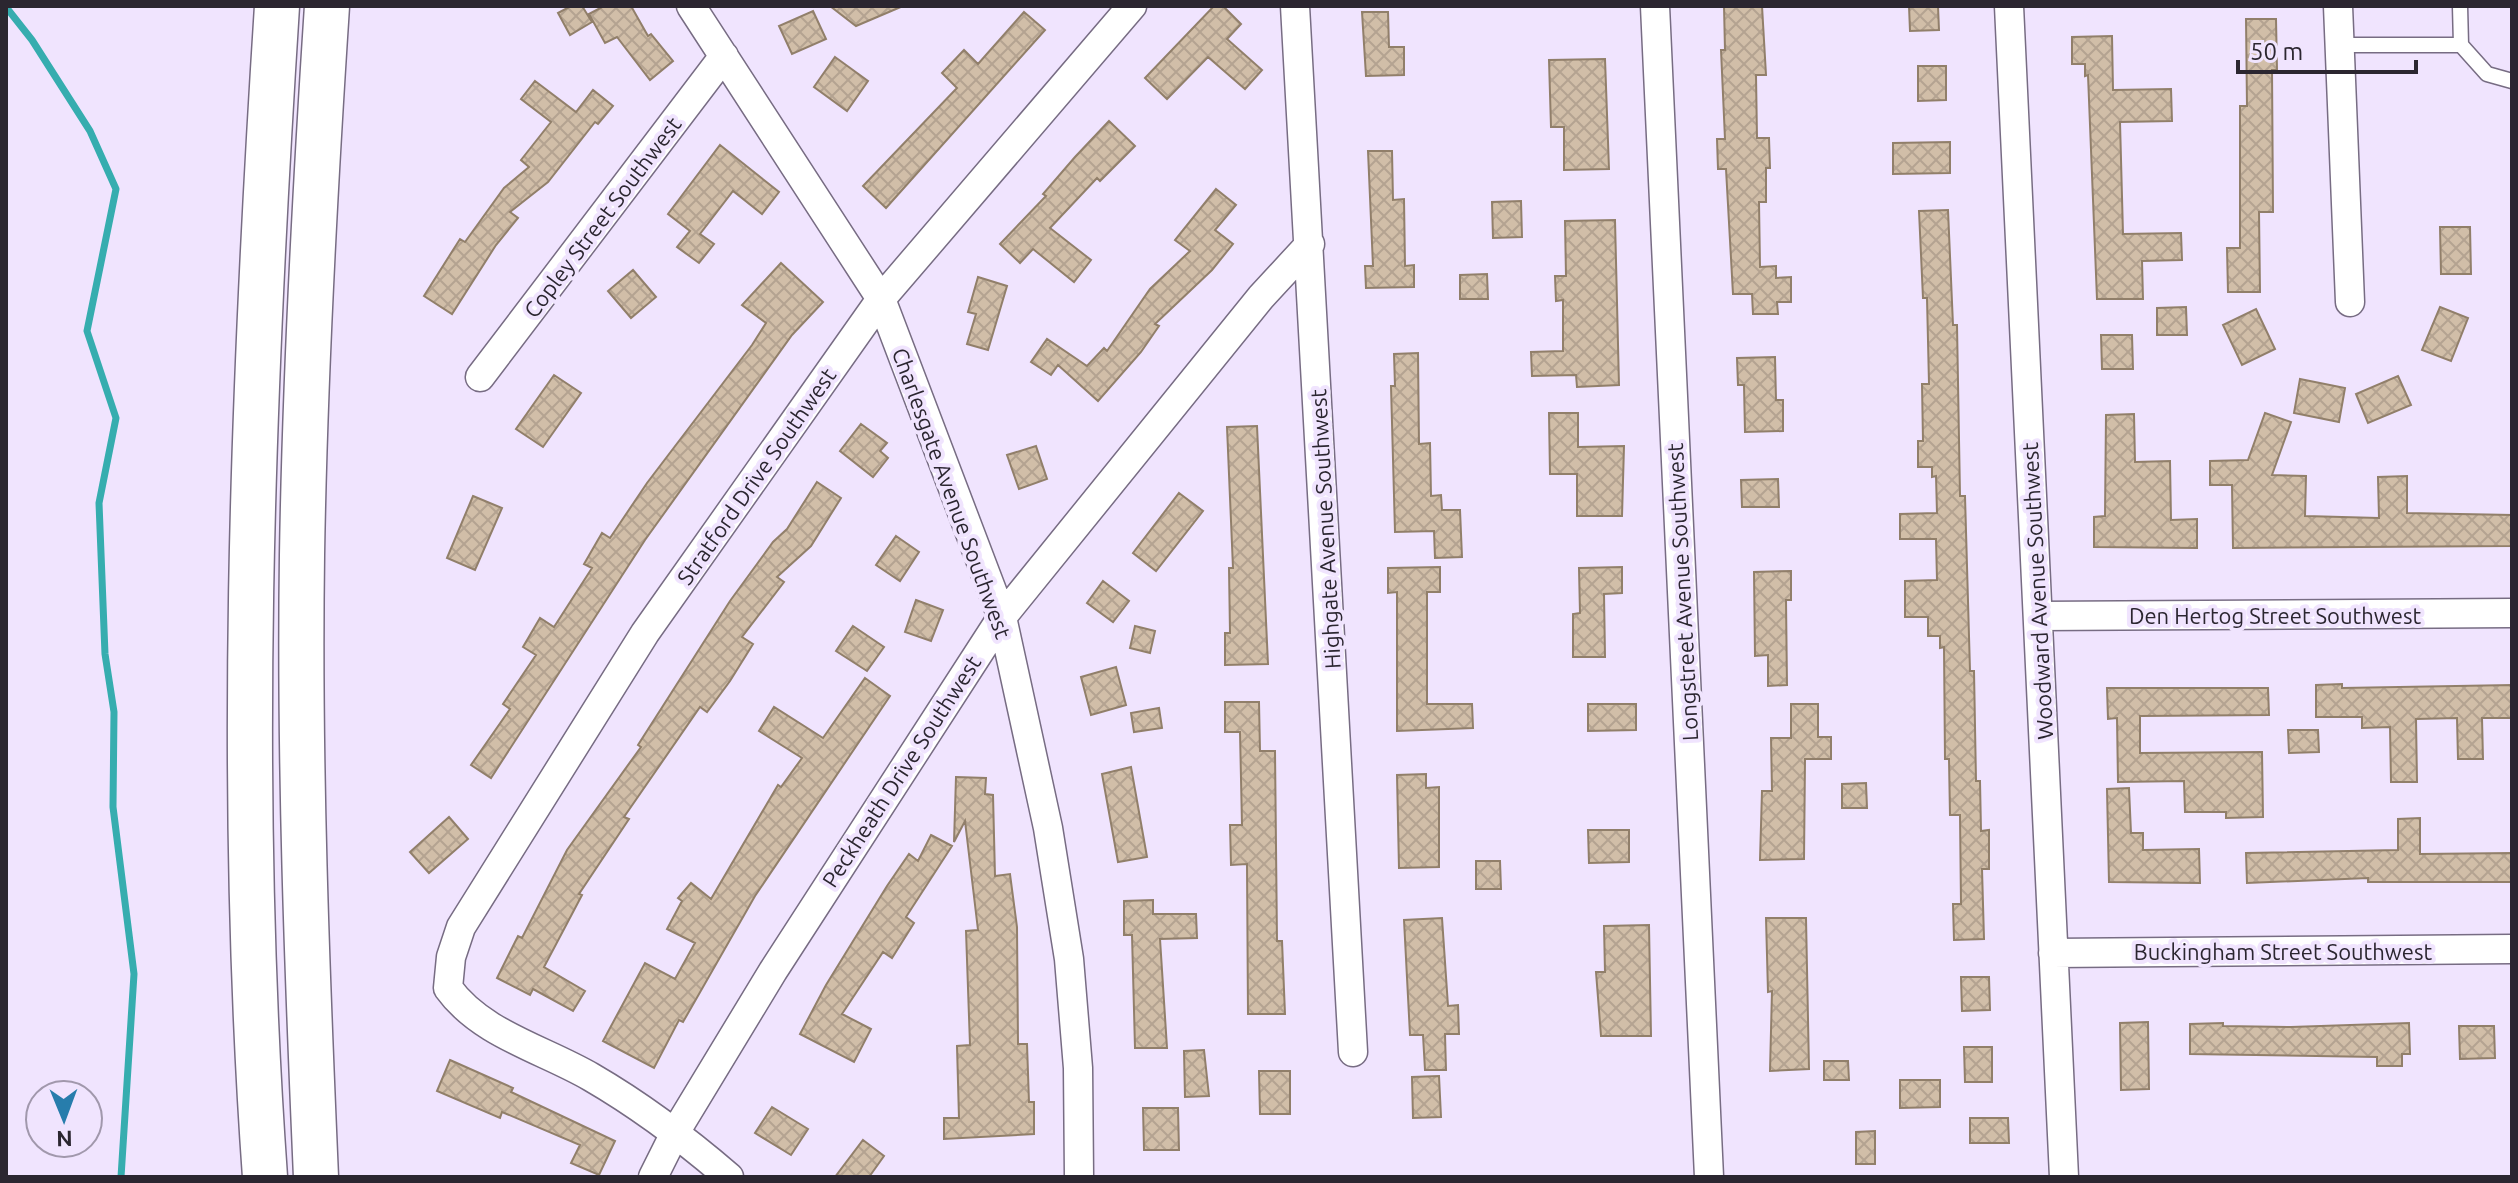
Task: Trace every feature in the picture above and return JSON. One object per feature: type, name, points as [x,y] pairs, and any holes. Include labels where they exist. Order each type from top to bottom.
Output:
[{"type":"highway","points":[[263,1167],[256,1058],[250,631],[259,297],[277,6]]},
{"type":"highway","points":[[316,1177],[302,767],[302,557],[314,209],[327,6]]},
{"type":"highway","points":[[308,996],[340,1177]]},
{"type":"street","name":"Charlesgate Avenue Southwest","points":[[691,6],[881,299],[1002,617],[1048,828],[1069,959],[1078,1068],[1079,1177]]},
{"type":"street","name":"Stratford Drive Southwest","points":[[676,1131],[592,1077],[474,1019],[448,988],[451,957],[461,927],[645,633],[881,299],[1132,6]]},
{"type":"street","name":"Highgate Avenue Southwest","points":[[1295,6],[1353,1052]]},
{"type":"street","name":"Longstreet Avenue Southwest","points":[[1655,6],[1709,1177]]},
{"type":"street","name":"Woodward Avenue Southwest","points":[[2009,6],[2064,1177]]},
{"type":"street","points":[[2338,6],[2350,302]]},
{"type":"street","name":"Copley Street Southwest","points":[[480,377],[724,56]]},
{"type":"street","name":"Peckheath Drive Southwest","points":[[653,1177],[676,1131],[851,846],[1002,617],[1261,297],[1310,244]]},
{"type":"street","name":"Den Hertog Street Southwest","points":[[2039,616],[2512,613]]},
{"type":"street","name":"Buckingham Street Southwest","points":[[2053,953],[2512,949]]},
{"type":"street","points":[[676,1131],[729,1177]]},
{"type":"lane","points":[[2460,6],[2461,45],[2487,74],[2512,81]]},
{"type":"lane","points":[[2340,45],[2461,45]]},
{"type":"building","points":[[571,6],[582,6],[592,22],[570,35],[558,13]]},
{"type":"building","points":[[604,6],[631,6],[648,36],[651,34],[673,61],[650,80],[617,37],[605,43],[589,14]]},
{"type":"building","points":[[830,6],[903,6],[856,26]]},
{"type":"building","points":[[1214,6],[1223,6],[1241,24],[1227,39],[1262,70],[1245,89],[1208,57],[1167,99],[1145,78]]},
{"type":"building","points":[[1724,6],[1762,6],[1766,75],[1756,75],[1757,138],[1769,138],[1770,168],[1766,168],[1766,202],[1759,202],[1760,267],[1776,266],[1776,278],[1791,277],[1791,302],[1777,302],[1778,314],[1753,314],[1752,294],[1733,294],[1726,169],[1718,169],[1717,139],[1725,139],[1721,50],[1725,50]]},
{"type":"building","points":[[1909,6],[1938,6],[1939,30],[1910,31]]},
{"type":"building","points":[[813,11],[826,39],[792,54],[779,26]]},
{"type":"building","points":[[1024,12],[1045,30],[886,208],[863,186],[957,88],[942,73],[964,50],[978,64]]},
{"type":"building","points":[[1362,12],[1388,12],[1389,47],[1404,47],[1404,75],[1366,76]]},
{"type":"building","points":[[2246,19],[2276,19],[2277,70],[2272,70],[2273,212],[2259,212],[2260,292],[2228,292],[2227,248],[2240,248],[2240,106],[2247,106]]},
{"type":"building","points":[[2112,36],[2113,90],[2171,89],[2172,121],[2120,122],[2123,234],[2181,233],[2182,260],[2142,261],[2143,299],[2097,299],[2088,75],[2085,76],[2085,64],[2072,64],[2072,37]]},
{"type":"building","points":[[835,57],[868,81],[847,111],[814,87]]},
{"type":"building","points":[[1605,59],[1609,169],[1564,170],[1564,127],[1551,127],[1549,60]]},
{"type":"building","points":[[1918,66],[1946,66],[1946,100],[1918,101]]},
{"type":"building","points":[[535,81],[576,112],[593,90],[613,106],[598,124],[595,122],[548,182],[510,212],[518,218],[496,245],[452,314],[424,296],[460,239],[465,242],[504,188],[529,167],[521,160],[551,122],[521,99]]},
{"type":"building","points":[[1109,121],[1135,146],[1100,181],[1097,178],[1050,228],[1091,260],[1074,282],[1033,249],[1020,263],[1000,244],[1046,196],[1043,194]]},
{"type":"building","points":[[1950,142],[1950,173],[1893,174],[1893,143]]},
{"type":"building","points":[[720,145],[779,192],[762,214],[733,191],[700,234],[714,244],[699,263],[677,247],[690,231],[668,214]]},
{"type":"building","points":[[1368,151],[1392,151],[1393,200],[1404,199],[1405,266],[1414,265],[1414,287],[1366,288],[1365,266],[1373,266]]},
{"type":"building","points":[[1216,189],[1236,205],[1215,230],[1233,244],[1212,270],[1155,324],[1159,326],[1141,352],[1098,401],[1058,365],[1051,375],[1031,362],[1047,339],[1087,366],[1104,348],[1107,351],[1150,289],[1190,251],[1175,240]]},
{"type":"building","points":[[1521,201],[1522,237],[1493,238],[1492,202]]},
{"type":"building","points":[[1948,210],[1953,325],[1957,325],[1960,496],[1965,496],[1970,671],[1974,671],[1976,781],[1980,781],[1981,831],[1989,830],[1989,869],[1982,869],[1984,939],[1954,940],[1953,904],[1961,904],[1960,815],[1950,815],[1949,759],[1945,759],[1944,647],[1940,648],[1940,636],[1928,636],[1928,617],[1905,617],[1905,581],[1937,580],[1936,539],[1900,539],[1900,514],[1937,513],[1936,476],[1932,477],[1932,467],[1918,467],[1918,441],[1923,441],[1922,384],[1929,384],[1927,298],[1923,298],[1919,211]]},
{"type":"building","points":[[1615,220],[1619,385],[1577,387],[1576,375],[1532,376],[1531,352],[1563,351],[1563,300],[1556,301],[1555,276],[1566,276],[1565,221]]},
{"type":"building","points":[[2440,227],[2470,227],[2471,274],[2441,274]]},
{"type":"building","points":[[781,263],[823,302],[792,335],[645,540],[491,778],[471,765],[510,709],[503,704],[536,655],[523,647],[540,618],[554,627],[592,568],[584,564],[602,533],[610,538],[647,483],[752,345],[766,323],[742,305]]},
{"type":"building","points":[[633,270],[656,297],[631,318],[608,291]]},
{"type":"building","points":[[1487,274],[1488,299],[1460,299],[1460,275]]},
{"type":"building","points":[[978,277],[1007,286],[988,350],[967,344],[976,314],[968,312]]},
{"type":"building","points":[[2186,307],[2187,335],[2157,335],[2157,308]]},
{"type":"building","points":[[2440,307],[2468,318],[2451,361],[2422,350]]},
{"type":"building","points":[[2256,309],[2275,349],[2242,365],[2223,325]]},
{"type":"building","points":[[2101,335],[2132,335],[2133,369],[2102,369]]},
{"type":"building","points":[[1418,353],[1419,444],[1430,443],[1431,496],[1441,495],[1442,510],[1460,510],[1462,557],[1435,558],[1434,531],[1395,532],[1391,386],[1395,386],[1394,354]]},
{"type":"building","points":[[1775,357],[1776,400],[1783,400],[1783,431],[1745,432],[1744,385],[1738,385],[1737,358]]},
{"type":"building","points":[[554,375],[581,393],[543,447],[516,429]]},
{"type":"building","points":[[2398,376],[2411,405],[2368,423],[2356,394]]},
{"type":"building","points":[[2300,379],[2345,388],[2339,422],[2294,413]]},
{"type":"building","points":[[1549,413],[1578,413],[1578,447],[1624,446],[1622,516],[1577,516],[1577,474],[1550,474]]},
{"type":"building","points":[[2265,413],[2291,422],[2272,475],[2306,476],[2305,516],[2379,518],[2378,477],[2407,476],[2407,513],[2512,515],[2512,546],[2233,548],[2232,485],[2210,485],[2210,461],[2248,460]]},
{"type":"building","points":[[2134,414],[2135,462],[2170,461],[2171,520],[2197,519],[2197,548],[2094,547],[2094,517],[2105,516],[2106,415]]},
{"type":"building","points":[[861,424],[887,443],[880,451],[888,458],[873,477],[840,451]]},
{"type":"building","points":[[1257,426],[1268,664],[1225,665],[1225,633],[1230,633],[1229,568],[1233,568],[1227,427]]},
{"type":"building","points":[[1036,446],[1047,479],[1019,489],[1007,455]]},
{"type":"building","points":[[1778,479],[1779,507],[1742,507],[1741,480]]},
{"type":"building","points":[[817,482],[841,498],[811,546],[777,577],[784,582],[742,637],[753,644],[730,681],[707,712],[700,707],[624,817],[629,819],[579,894],[582,895],[544,967],[585,991],[573,1011],[533,989],[530,995],[497,978],[518,936],[522,938],[567,850],[641,747],[638,745],[730,601],[773,542],[787,529]]},
{"type":"building","points":[[1179,493],[1203,511],[1156,571],[1133,553]]},
{"type":"building","points":[[473,496],[502,508],[475,570],[447,558]]},
{"type":"building","points":[[896,536],[919,552],[900,581],[876,565]]},
{"type":"building","points":[[1440,567],[1440,592],[1427,592],[1427,704],[1472,704],[1473,728],[1397,731],[1397,592],[1388,593],[1388,568]]},
{"type":"building","points":[[1622,567],[1622,593],[1604,594],[1605,657],[1573,657],[1573,614],[1580,613],[1579,568]]},
{"type":"building","points":[[1791,571],[1791,600],[1786,600],[1787,685],[1768,686],[1768,655],[1755,656],[1754,572]]},
{"type":"building","points":[[1103,581],[1129,601],[1113,622],[1087,603]]},
{"type":"building","points":[[916,600],[943,610],[931,641],[905,632]]},
{"type":"building","points":[[853,626],[884,647],[867,671],[836,651]]},
{"type":"building","points":[[1135,626],[1155,631],[1150,653],[1130,648]]},
{"type":"building","points":[[1116,667],[1126,705],[1091,715],[1081,677]]},
{"type":"building","points":[[865,678],[890,696],[755,896],[683,1022],[679,1020],[654,1068],[603,1041],[645,963],[675,979],[695,943],[667,929],[682,901],[678,898],[691,883],[711,899],[778,785],[781,787],[802,758],[759,731],[774,707],[823,738]]},
{"type":"building","points":[[2342,684],[2342,688],[2512,685],[2512,718],[2482,718],[2483,759],[2458,759],[2457,718],[2416,719],[2417,782],[2391,782],[2390,727],[2362,728],[2362,717],[2316,717],[2316,685]]},
{"type":"building","points":[[2107,688],[2268,688],[2269,715],[2140,716],[2140,753],[2262,752],[2263,817],[2226,818],[2226,812],[2185,812],[2184,781],[2118,782],[2117,718],[2108,719]]},
{"type":"building","points":[[1225,702],[1259,702],[1260,751],[1275,751],[1277,941],[1282,941],[1285,1014],[1248,1014],[1247,864],[1231,865],[1230,825],[1242,825],[1240,732],[1225,732]]},
{"type":"building","points":[[1588,704],[1636,704],[1636,730],[1588,731]]},
{"type":"building","points":[[1791,704],[1818,704],[1818,737],[1831,737],[1831,759],[1805,759],[1804,859],[1760,860],[1762,791],[1772,791],[1771,738],[1791,738]]},
{"type":"building","points":[[1159,708],[1162,728],[1134,732],[1131,713]]},
{"type":"building","points":[[2288,730],[2318,730],[2319,752],[2289,753]]},
{"type":"building","points":[[1131,767],[1147,857],[1118,862],[1102,774]]},
{"type":"building","points":[[1426,774],[1426,788],[1439,787],[1439,867],[1399,868],[1397,775]]},
{"type":"building","points":[[956,777],[986,778],[985,794],[993,795],[995,876],[1010,874],[1017,927],[1018,1044],[1027,1044],[1029,1102],[1034,1102],[1034,1134],[944,1139],[944,1118],[959,1118],[957,1046],[970,1045],[966,931],[978,930],[965,821],[954,842]]},
{"type":"building","points":[[1866,783],[1867,808],[1842,808],[1842,784]]},
{"type":"building","points":[[2129,788],[2131,833],[2143,833],[2143,850],[2199,849],[2200,883],[2109,882],[2107,789]]},
{"type":"building","points":[[449,817],[468,839],[429,873],[410,852]]},
{"type":"building","points":[[2420,818],[2420,854],[2512,853],[2512,882],[2368,882],[2368,878],[2247,883],[2246,853],[2398,850],[2398,819]]},
{"type":"building","points":[[1588,830],[1629,830],[1629,862],[1589,863]]},
{"type":"building","points":[[931,835],[952,846],[906,917],[914,923],[892,958],[883,952],[842,1014],[871,1029],[854,1062],[800,1034],[826,985],[887,886],[909,854],[918,861]]},
{"type":"building","points":[[1476,861],[1500,861],[1501,889],[1476,889]]},
{"type":"building","points":[[1153,900],[1153,914],[1196,914],[1197,938],[1160,939],[1167,1048],[1135,1048],[1132,935],[1124,935],[1124,901]]},
{"type":"building","points":[[1442,918],[1448,1006],[1458,1005],[1459,1034],[1445,1034],[1446,1070],[1425,1070],[1423,1035],[1410,1035],[1404,920]]},
{"type":"building","points":[[1766,918],[1806,918],[1809,1069],[1770,1071],[1772,991],[1768,992]]},
{"type":"building","points":[[1649,925],[1651,1036],[1601,1036],[1596,972],[1605,972],[1604,926]]},
{"type":"building","points":[[1961,977],[1989,977],[1990,1010],[1962,1011]]},
{"type":"building","points":[[2148,1022],[2149,1089],[2121,1090],[2120,1023]]},
{"type":"building","points":[[2223,1023],[2223,1026],[2291,1027],[2409,1023],[2410,1054],[2402,1054],[2402,1066],[2377,1066],[2377,1057],[2190,1054],[2190,1024]]},
{"type":"building","points":[[2459,1026],[2494,1026],[2495,1058],[2460,1059]]},
{"type":"building","points":[[1964,1047],[1992,1047],[1992,1082],[1965,1082]]},
{"type":"building","points":[[1204,1050],[1209,1096],[1185,1097],[1184,1051]]},
{"type":"building","points":[[450,1060],[513,1088],[511,1092],[615,1141],[599,1175],[571,1163],[580,1145],[502,1112],[500,1118],[437,1091]]},
{"type":"building","points":[[1824,1061],[1848,1061],[1849,1080],[1824,1080]]},
{"type":"building","points":[[1259,1071],[1290,1071],[1290,1114],[1260,1114]]},
{"type":"building","points":[[1439,1076],[1441,1117],[1413,1118],[1412,1077]]},
{"type":"building","points":[[1900,1080],[1940,1080],[1940,1107],[1900,1108]]},
{"type":"building","points":[[772,1107],[808,1129],[791,1155],[755,1133]]},
{"type":"building","points":[[1143,1108],[1178,1108],[1179,1150],[1144,1150]]},
{"type":"building","points":[[1970,1118],[2008,1118],[2009,1143],[1970,1143]]},
{"type":"building","points":[[1875,1131],[1875,1164],[1856,1164],[1856,1132]]},
{"type":"building","points":[[863,1140],[884,1156],[869,1177],[835,1177]]},
{"type":"waterway","points":[[6,7],[32,40],[90,131],[116,189],[87,331],[116,418],[99,503],[105,654],[114,712],[113,807],[134,974],[121,1177]]}]
